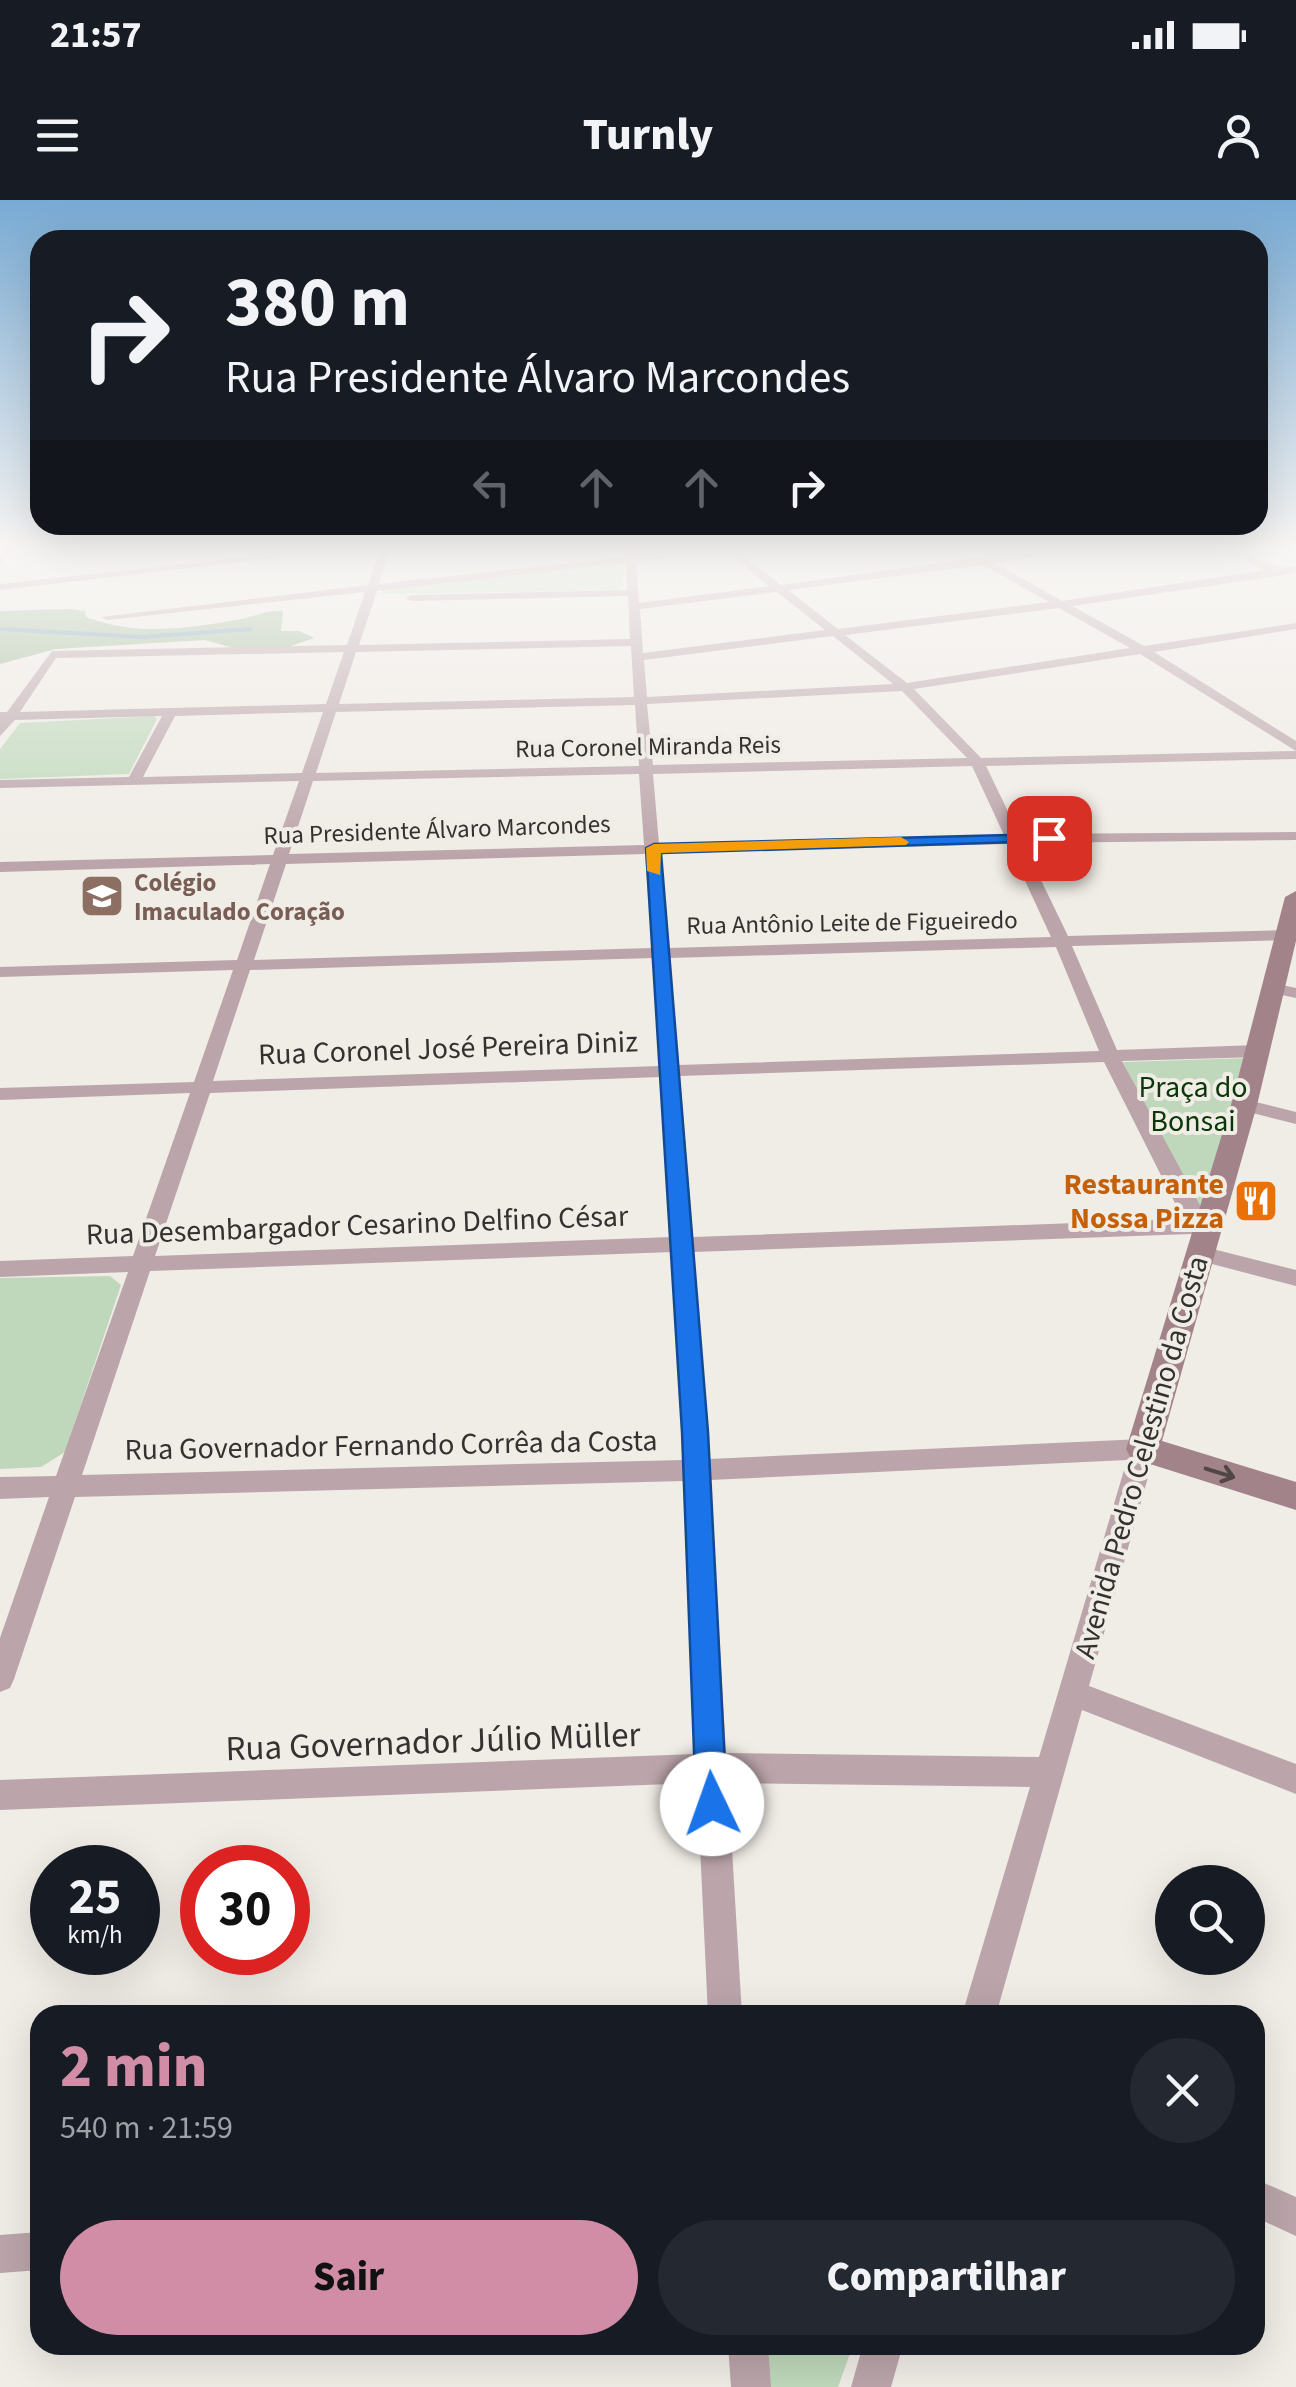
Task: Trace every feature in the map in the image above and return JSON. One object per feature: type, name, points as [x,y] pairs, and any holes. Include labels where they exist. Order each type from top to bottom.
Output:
[{"type":"street","points":[[0,732],[5,716],[52,655],[178,652]]},
{"type":"street","points":[[0,1679],[351,652]]},
{"type":"street","points":[[638,652],[638,702],[654,848],[683,1242],[723,2005]]},
{"type":"street","points":[[860,652],[904,687],[976,760],[1062,942],[1110,1056],[1201,1238]]},
{"type":"street","points":[[5,716],[638,702],[904,687],[1127,652]]},
{"type":"street","points":[[1143,652],[1296,751]]},
{"type":"street","points":[[134,781],[170,712]]},
{"type":"street","name":"Rua Coronel Miranda Reis","points":[[0,784],[644,771],[1296,751]]},
{"type":"street","name":"Rua Presidente Álvaro Marcondes","points":[[0,867],[1014,838],[1296,836]]},
{"type":"street","name":"Avenida Pedro Celestino da Costa","points":[[981,2005],[1201,1238],[1258,1052],[1285,991],[1286,936],[1296,897]]},
{"type":"street","name":"Rua Antônio Leite de Figueiredo","points":[[0,972],[1286,936]]},
{"type":"street","name":"Rua Coronel José Pereira Diniz","points":[[0,1094],[1258,1052]]},
{"type":"street","points":[[1244,1105],[1296,1118]]},
{"type":"street","name":"Rua Desembargador Cesarino Delfino César","points":[[0,1269],[683,1242],[1201,1238],[1296,1278]]},
{"type":"street","points":[[1143,1449],[1296,1496]]},
{"type":"street","name":"Rua Governador Fernando Corrêa da Costa","points":[[0,1488],[697,1470],[1143,1449]]},
{"type":"street","points":[[1072,1693],[1296,1778]]},
{"type":"street","name":"Rua Governador Júlio Müller","points":[[0,1795],[709,1768],[1050,1772]]},
{"type":"street","points":[[1265,2203],[1296,2217]]},
{"type":"street","points":[[0,2254],[30,2252]]},
{"type":"street","points":[[749,2355],[751,2387]]},
{"type":"street","points":[[871,2387],[880,2355]]},
{"type":"green space","points":[[0,652],[45,652],[0,664]]},
{"type":"green space","points":[[154,716],[157,719],[129,774],[0,779],[0,749],[20,723]]},
{"type":"green space","name":"Praça do Bonsai","points":[[1249,1058],[1204,1229],[1123,1062]]},
{"type":"green space","points":[[110,1276],[121,1285],[65,1452],[41,1467],[0,1469],[0,1278]]},
{"type":"green space","points":[[759,2355],[849,2355],[838,2387],[762,2387]]},
{"type":"slow traffic","points":[[655,871],[654,848],[901,842]]},
{"type":"place","name":"Colégio Imaculado Coração","points":[[102,896]]},
{"type":"place","name":"Restaurante Nossa Pizza","points":[[1256,1201]]},
{"type":"route","points":[[712,1804],[695,1432],[654,848],[1049,838]]}]
